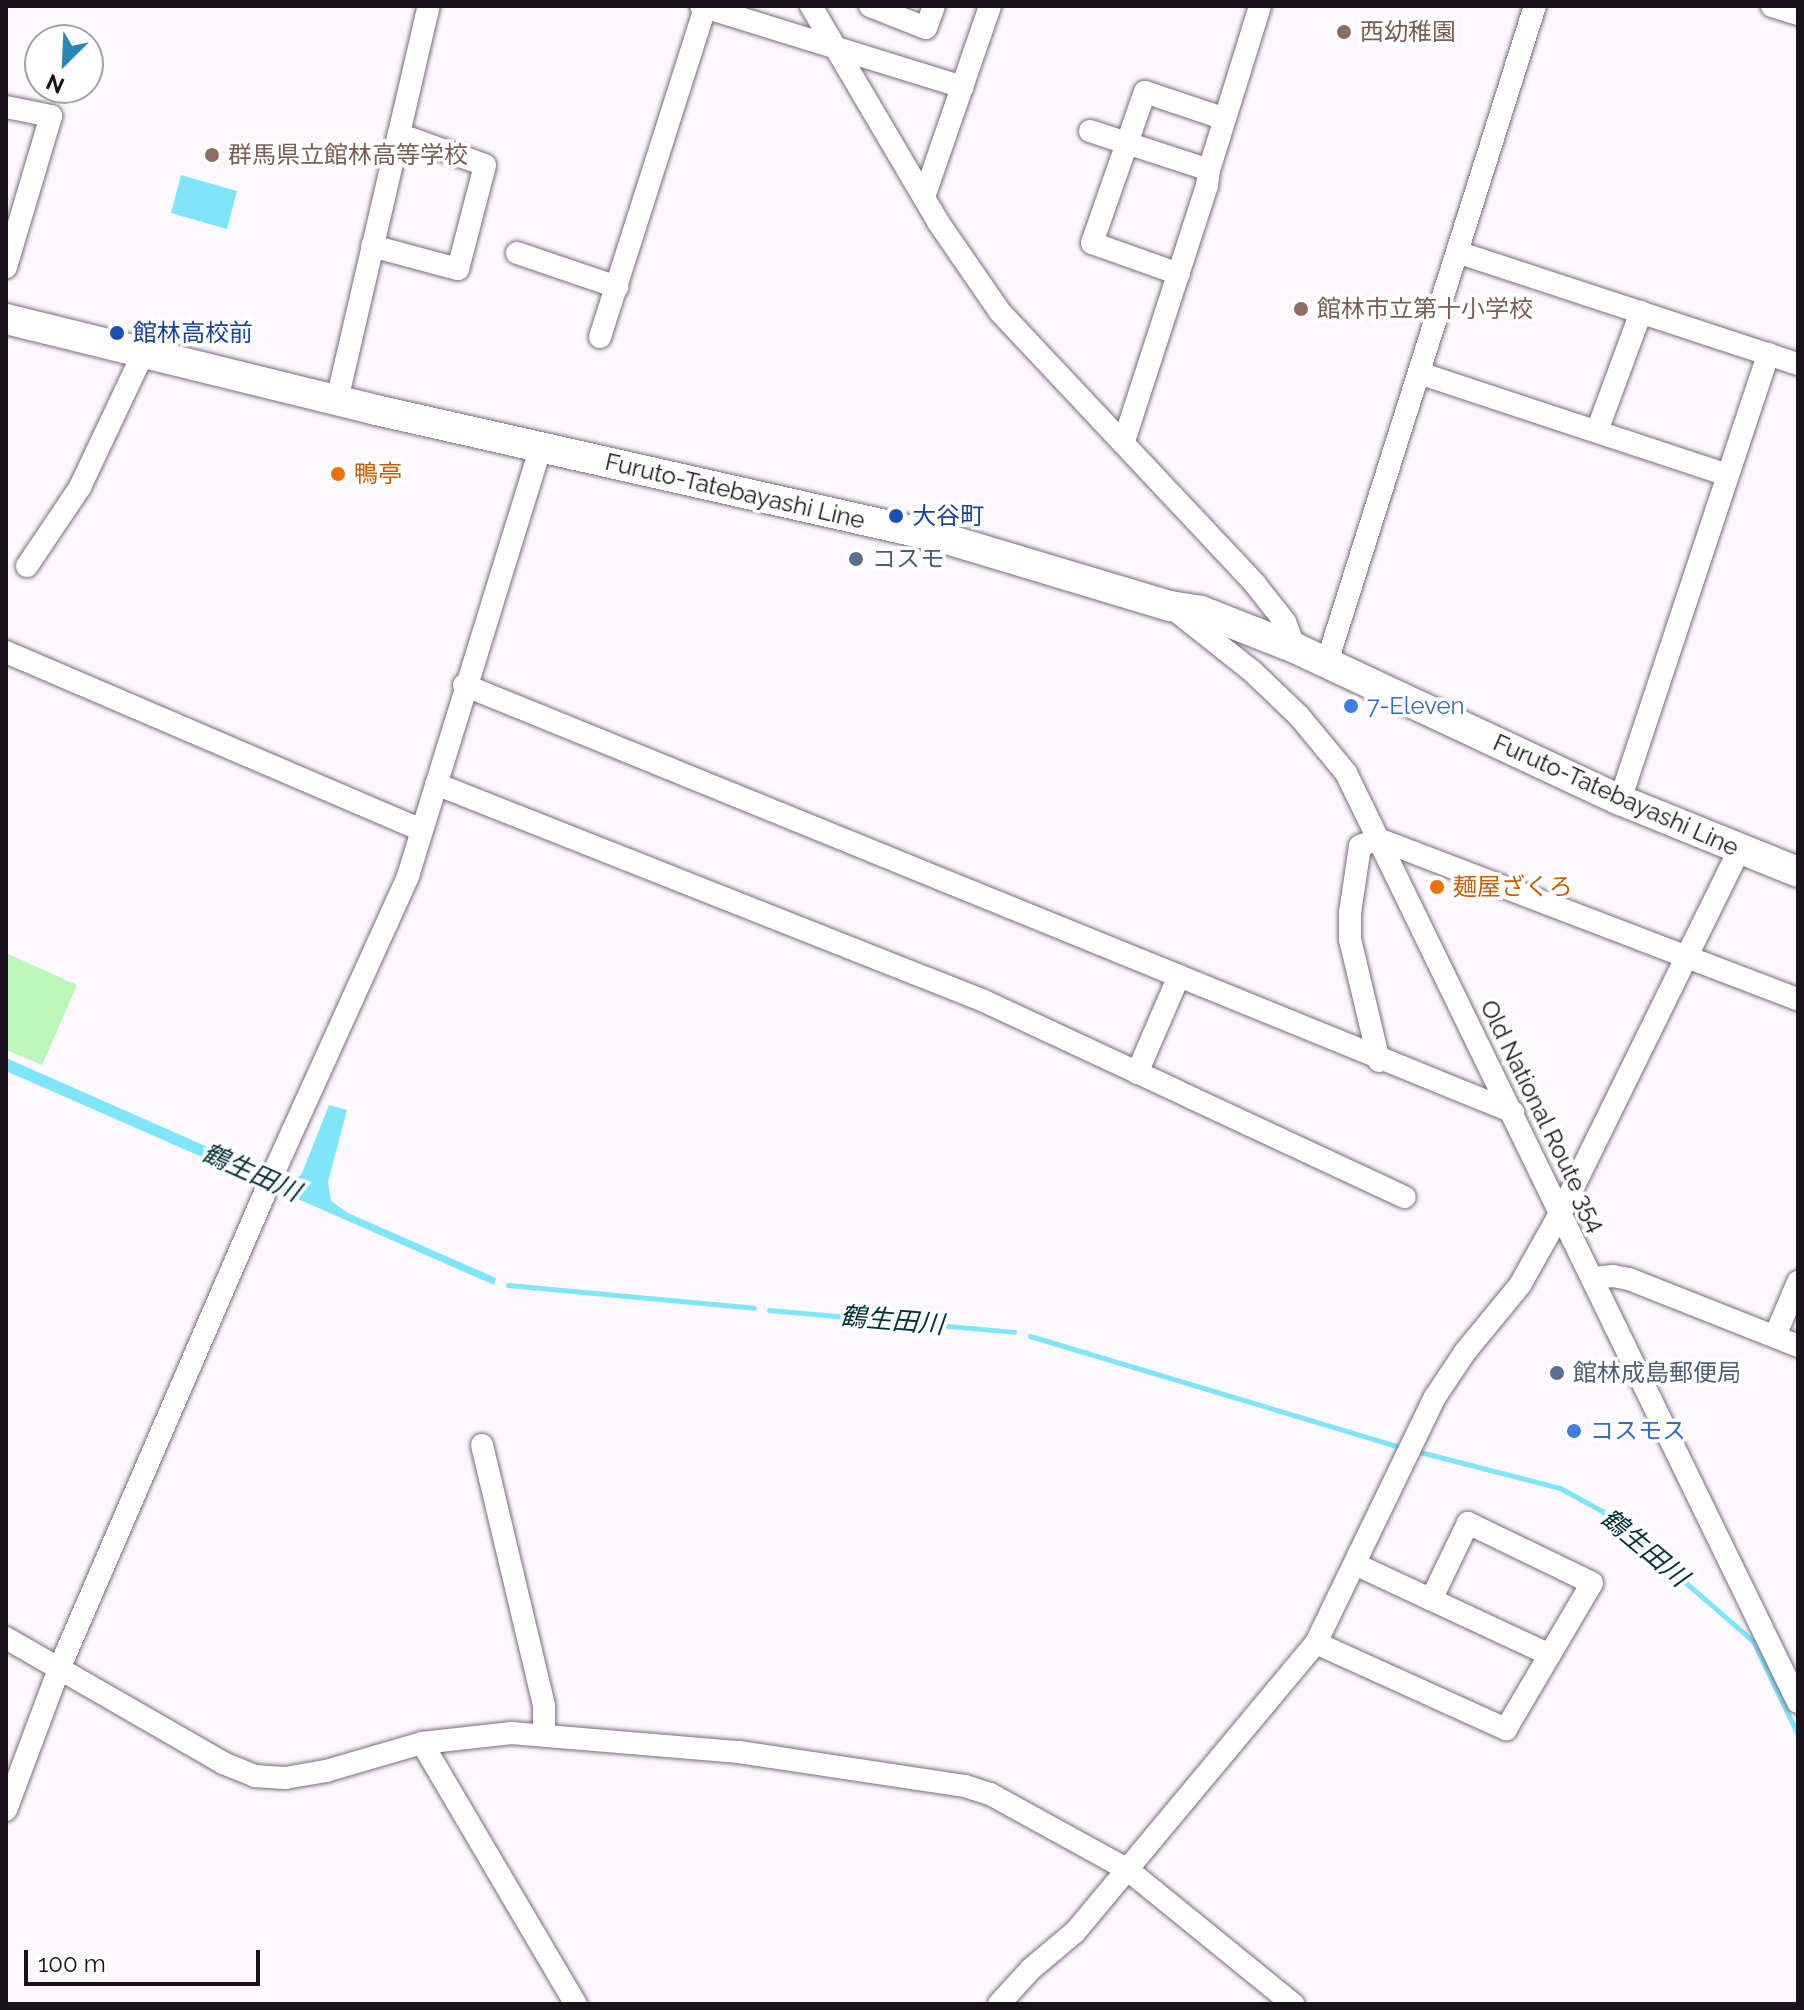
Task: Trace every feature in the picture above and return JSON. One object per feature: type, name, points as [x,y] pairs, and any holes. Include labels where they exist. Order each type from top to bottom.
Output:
[{"type":"main road","name":"Furuto-Tatebayashi Line","points":[[6,319],[337,400],[943,538],[1170,606],[1201,611],[1327,662],[1620,800],[1798,872]]},
{"type":"street","points":[[337,400],[429,6]]},
{"type":"street","points":[[811,6],[924,197],[1000,312],[1255,584],[1285,622],[1295,648]]},
{"type":"street","points":[[870,6],[926,28],[934,6]]},
{"type":"street","points":[[924,197],[990,6]]},
{"type":"street","points":[[1124,441],[1179,274],[1260,6]]},
{"type":"street","points":[[1327,662],[1535,6]]},
{"type":"street","points":[[1772,6],[1798,14]]},
{"type":"street","points":[[600,337],[703,7],[963,87]]},
{"type":"street","points":[[1179,274],[1092,243],[1145,92],[1225,119]]},
{"type":"street","points":[[6,107],[51,116],[6,267]]},
{"type":"street","points":[[1090,131],[1209,170]]},
{"type":"street","points":[[372,246],[458,269],[485,165],[398,134]]},
{"type":"street","points":[[1457,252],[1798,364]]},
{"type":"street","points":[[517,253],[617,287]]},
{"type":"street","points":[[1597,431],[1641,312]]},
{"type":"street","points":[[27,566],[80,487],[143,354]]},
{"type":"street","points":[[1620,800],[1768,354]]},
{"type":"street","points":[[1419,373],[1728,475]]},
{"type":"street","points":[[8,1796],[59,1669],[408,876],[464,685],[541,447]]},
{"type":"street","name":"Old National Route 354","points":[[1170,606],[1253,672],[1299,716],[1346,773],[1798,1702]]},
{"type":"street","points":[[6,652],[422,830]]},
{"type":"street","points":[[464,685],[1179,976],[1379,1061],[1513,1112]]},
{"type":"street","points":[[436,784],[984,1001],[1405,1197]]},
{"type":"street","points":[[1379,1061],[1350,939],[1350,913],[1360,846],[1378,839],[1798,999]]},
{"type":"street","points":[[999,2004],[1031,1969],[1075,1932],[1316,1643],[1435,1397],[1465,1352],[1520,1285],[1561,1212],[1739,850]]},
{"type":"street","points":[[1137,1073],[1179,976]]},
{"type":"street","points":[[1594,1278],[1613,1276],[1629,1279],[1798,1346]]},
{"type":"street","points":[[1775,1336],[1798,1282]]},
{"type":"street","points":[[482,1445],[544,1706],[544,1733]]},
{"type":"street","points":[[1316,1643],[1506,1729],[1592,1583],[1468,1523],[1431,1600]]},
{"type":"street","points":[[1355,1564],[1550,1655]]},
{"type":"street","points":[[6,1638],[223,1763],[255,1776],[285,1778],[326,1771],[422,1743],[483,1734],[544,1733],[739,1752],[965,1786],[990,1794],[1128,1870],[1293,2004]]},
{"type":"street","points":[[422,1743],[576,2004]]},
{"type":"green space","points":[[6,953],[77,985],[42,1065],[6,1050]]},
{"type":"water","points":[[181,175],[237,191],[227,229],[171,213]]},
{"type":"water","points":[[6,1058],[285,1181],[297,1179],[302,1173],[329,1105],[347,1110],[328,1182],[331,1201],[348,1213],[496,1278],[494,1285],[6,1071]]},
{"type":"waterway","name":"鶴生田川","points":[[508,1285],[754,1308]]},
{"type":"waterway","name":"鶴生田川","points":[[769,1310],[1014,1332]]},
{"type":"waterway","name":"鶴生田川","points":[[1030,1336],[1397,1446]]},
{"type":"waterway","name":"鶴生田川","points":[[1420,1452],[1560,1488],[1604,1512],[1753,1641],[1798,1735]]},
{"type":"place","name":"西幼稚園","points":[[1344,32]]},
{"type":"place","name":"群馬県立館林高等学校","points":[[212,155]]},
{"type":"place","name":"館林市立第十小学校","points":[[1301,309]]},
{"type":"place","name":"館林高校前","points":[[117,333]]},
{"type":"place","name":"鴨亭","points":[[338,474]]},
{"type":"place","name":"大谷町","points":[[896,516]]},
{"type":"place","name":"コスモ","points":[[856,559]]},
{"type":"place","name":"7-Eleven","points":[[1351,706]]},
{"type":"place","name":"麺屋ざくろ","points":[[1437,887]]},
{"type":"place","name":"館林成島郵便局","points":[[1557,1373]]},
{"type":"place","name":"コスモス","points":[[1574,1431]]}]
